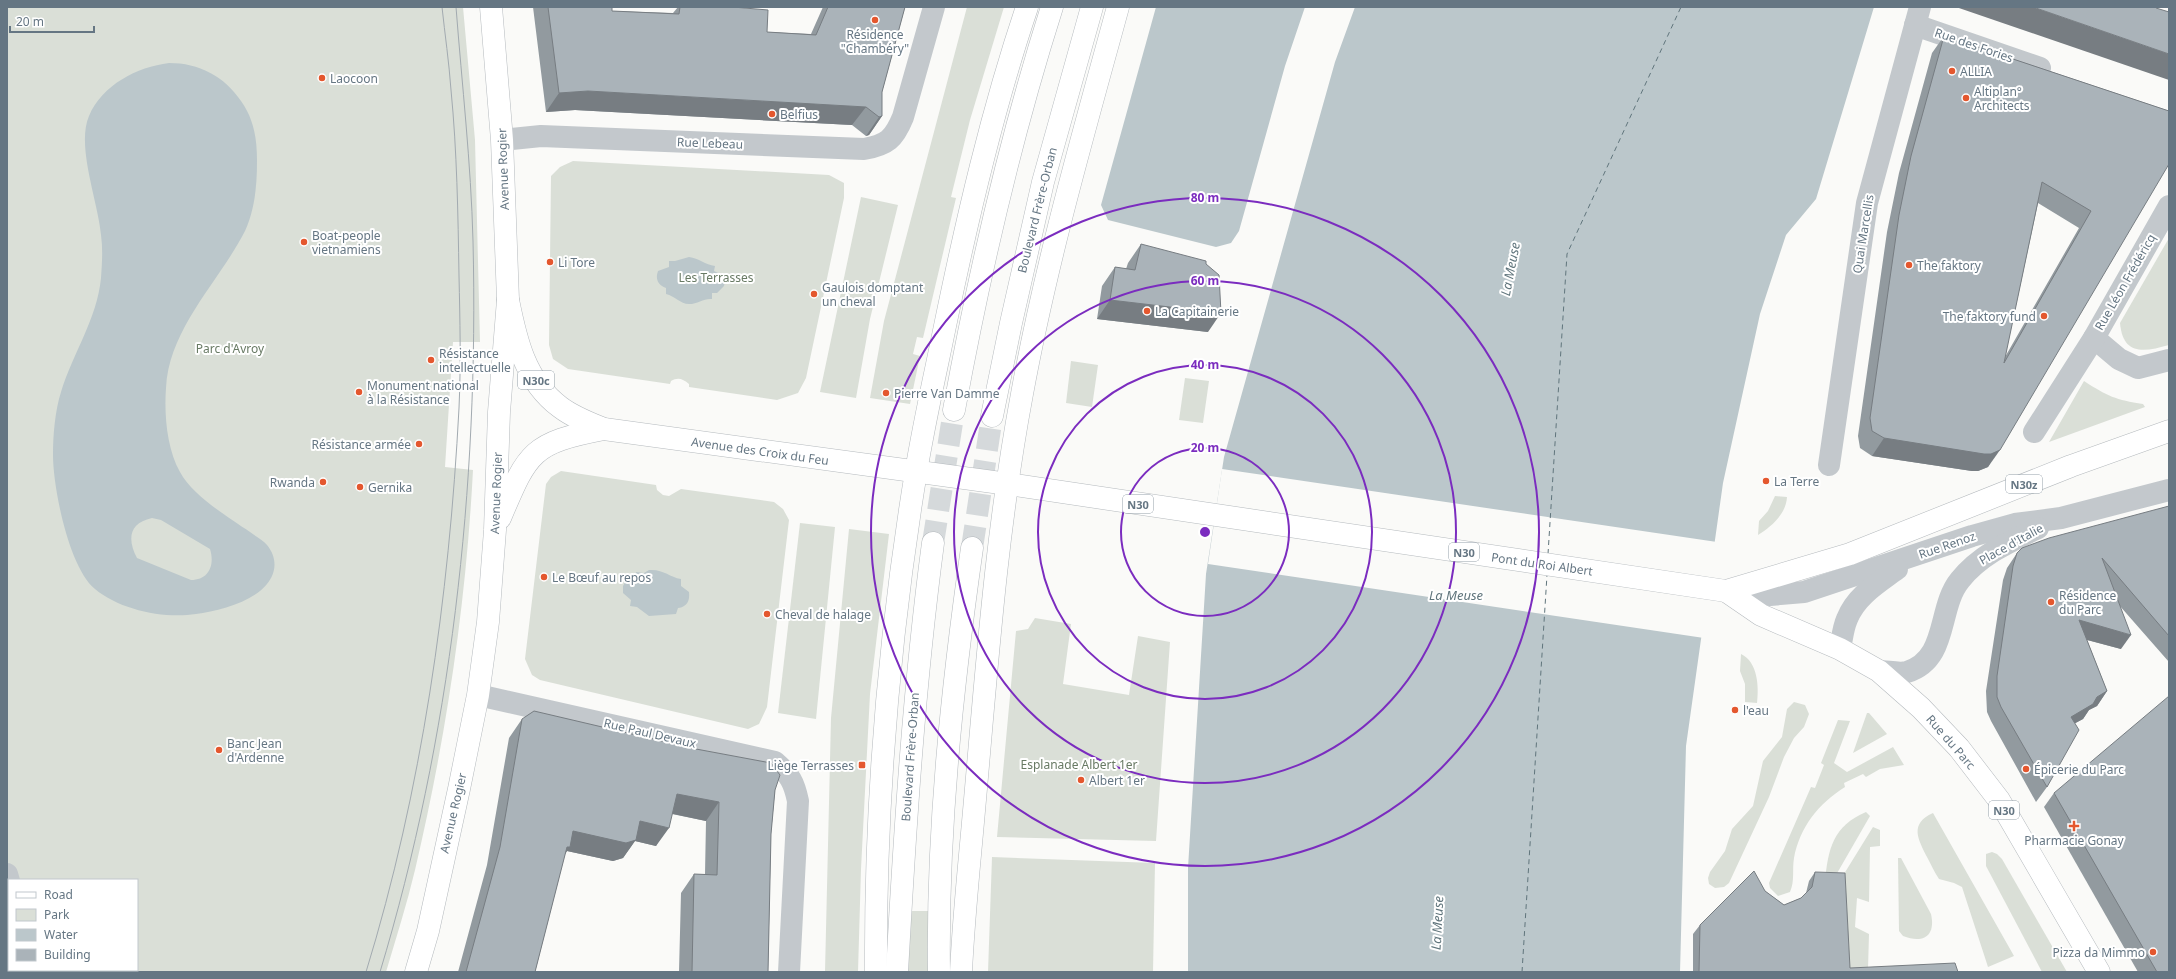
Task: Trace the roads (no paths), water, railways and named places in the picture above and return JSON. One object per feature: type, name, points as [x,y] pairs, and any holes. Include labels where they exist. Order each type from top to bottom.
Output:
[{"type":"main road","name":"Avenue Rogier","points":[[416,972],[428,931],[460,789],[478,695],[488,622],[495,530],[499,412],[508,300],[502,140],[491,7]]},
{"type":"main road","points":[[876,972],[878,863],[884,757],[893,652],[916,472],[962,246],[1002,92],[1027,7]]},
{"type":"main road","points":[[954,410],[978,286],[1001,188],[1052,7]]},
{"type":"main road","name":"Boulevard Frère-Orban","points":[[992,416],[1010,323],[1043,182],[1092,7]]},
{"type":"main road","points":[[961,972],[963,922],[984,686],[1008,484],[1022,395],[1058,225],[1118,7]]},
{"type":"main road","name":"N30c","points":[[508,300],[516,342],[528,369],[546,395],[574,416],[604,429]]},
{"type":"main road","points":[[495,530],[519,473],[533,453],[547,444],[574,435],[604,429]]},
{"type":"main road","name":"Avenue des Croix du Feu","points":[[604,429],[916,472]]},
{"type":"main road","name":"N30z","points":[[1720,590],[1844,556],[2071,466],[2169,431]]},
{"type":"main road","points":[[916,472],[1008,484]]},
{"type":"main road","name":"Pont du Roi Albert","points":[[1008,484],[1720,590]]},
{"type":"main road","name":"Boulevard Frère-Orban","points":[[897,972],[913,719],[921,637],[933,543]]},
{"type":"main road","points":[[939,972],[939,905],[948,756],[958,640],[972,548]]},
{"type":"main road","name":"Rue du Parc","points":[[1720,590],[1761,615],[1840,649],[1879,671],[1902,691],[1959,748],[1999,800],[2099,972]]},
{"type":"street","name":"Rue Lebeau","points":[[502,140],[541,136],[864,149],[881,146],[897,131],[903,117],[934,7]]},
{"type":"street","name":"Rue des Fories","points":[[1918,16],[2057,74]]},
{"type":"street","name":"Quai Marcellis","points":[[1829,465],[1866,203],[1918,16]]},
{"type":"street","name":"Rue Léon Frédéricq","points":[[2034,432],[2094,338],[2169,206]]},
{"type":"street","name":"Rue Léon Frédéricq","points":[[2094,338],[2119,360],[2138,368],[2169,360]]},
{"type":"street","name":"Rue Renoz","points":[[1720,590],[1770,595],[1804,592],[1972,536],[2008,526],[2061,518],[2169,490]]},
{"type":"street","name":"Place d'Italie","points":[[1879,671],[1906,672],[1923,663],[1934,650],[1940,636],[1951,594],[1959,581],[1981,558],[2018,538],[2061,518]]},
{"type":"street","points":[[1840,649],[1846,619],[1867,590],[1917,555]]},
{"type":"street","name":"Rue Paul Devaux","points":[[478,695],[775,762],[794,783],[798,801],[789,972]]},
{"type":"water","points":[[1156,7],[1305,7],[1285,66],[1239,231],[1231,243],[1216,247],[1108,220],[1101,205]]},
{"type":"water","name":"La Meuse","points":[[1355,7],[1874,7],[1816,199],[1786,235],[1760,314],[1723,483],[1686,746],[1680,972],[1188,972],[1188,868],[1206,574],[1224,457],[1335,62]]},
{"type":"water","points":[[169,63],[191,65],[219,78],[227,85],[241,101],[249,115],[254,130],[257,153],[256,188],[251,214],[245,231],[185,325],[176,345],[169,366],[166,388],[166,420],[172,453],[180,472],[186,481],[202,498],[265,543],[273,554],[274,570],[273,575],[267,584],[253,596],[244,601],[214,611],[183,615],[157,614],[130,607],[105,596],[95,589],[86,579],[77,564],[64,526],[56,487],[53,455],[53,439],[59,399],[66,378],[95,308],[101,278],[102,240],[86,158],[86,128],[89,116],[102,95],[122,79],[133,73],[157,65]],"holes":[[[152,518],[161,520],[210,549],[212,561],[206,574],[202,577],[191,580],[137,558],[131,538],[135,528],[144,520]]]},
{"type":"water","points":[[689,257],[715,266],[714,271],[722,275],[725,281],[724,286],[717,293],[712,293],[712,299],[706,299],[692,304],[683,303],[666,294],[666,288],[658,281],[658,271],[669,267],[669,261]]},
{"type":"water","points":[[649,570],[663,572],[681,579],[681,586],[689,592],[689,598],[686,605],[678,608],[676,614],[649,616],[637,607],[630,606],[631,600],[623,593],[623,586],[626,581],[635,578],[636,572],[644,573]]},
{"type":"tunnel","points":[[933,543],[954,410]]},
{"type":"tunnel","points":[[972,548],[992,416]]},
{"type":"tram line","points":[[366,972],[386,903],[403,834],[430,693],[448,551],[454,479],[460,375],[458,206],[453,113],[442,7]]},
{"type":"tram line","points":[[380,972],[405,883],[425,793],[442,702],[455,611],[465,518],[471,426],[474,333],[473,241],[468,153],[456,7]]},
{"type":"place","name":"Résidence \"Chambéry\"","points":[[875,20]]},
{"type":"place","name":"ALLIA","points":[[1952,71]]},
{"type":"place","name":"Laocoon","points":[[322,78]]},
{"type":"place","name":"Altiplan° Architects","points":[[1966,98]]},
{"type":"place","name":"Belfius","points":[[772,114]]},
{"type":"place","name":"Boat-people vietnamiens","points":[[304,242]]},
{"type":"place","name":"Li Tore","points":[[550,262]]},
{"type":"place","name":"The faktory","points":[[1909,265]]},
{"type":"place","name":"Gaulois domptant un cheval","points":[[814,294]]},
{"type":"place","name":"La Capitainerie","points":[[1147,311]]},
{"type":"place","name":"The faktory fund","points":[[2044,316]]},
{"type":"place","name":"Résistance intellectuelle","points":[[431,360]]},
{"type":"place","name":"Monument national à la Résistance","points":[[359,392]]},
{"type":"place","name":"Pierre Van Damme","points":[[886,393]]},
{"type":"place","name":"Résistance armée","points":[[419,444]]},
{"type":"place","name":"La Terre","points":[[1766,481]]},
{"type":"place","name":"Rwanda","points":[[323,482]]},
{"type":"place","name":"Gernika","points":[[360,487]]},
{"type":"place","name":"Le Bœuf au repos","points":[[544,577]]},
{"type":"place","name":"Résidence du Parc","points":[[2051,602]]},
{"type":"place","name":"Cheval de halage","points":[[767,614]]},
{"type":"place","name":"l'eau","points":[[1735,710]]},
{"type":"place","name":"Banc Jean d'Ardenne","points":[[219,750]]},
{"type":"place","name":"Liège Terrasses","points":[[862,765]]},
{"type":"place","name":"Épicerie du Parc","points":[[2026,769]]},
{"type":"place","name":"Albert 1er","points":[[1081,780]]},
{"type":"place","name":"Pharmacie Gonay","points":[[2074,826]]},
{"type":"place","name":"Pizza da Mimmo","points":[[2153,952]]},
{"type":"park label","name":"Les Terrasses","points":[[716,277]]},
{"type":"park label","name":"Parc d'Avroy","points":[[230,348]]},
{"type":"park label","name":"Esplanade Albert 1er","points":[[1079,764]]}]
